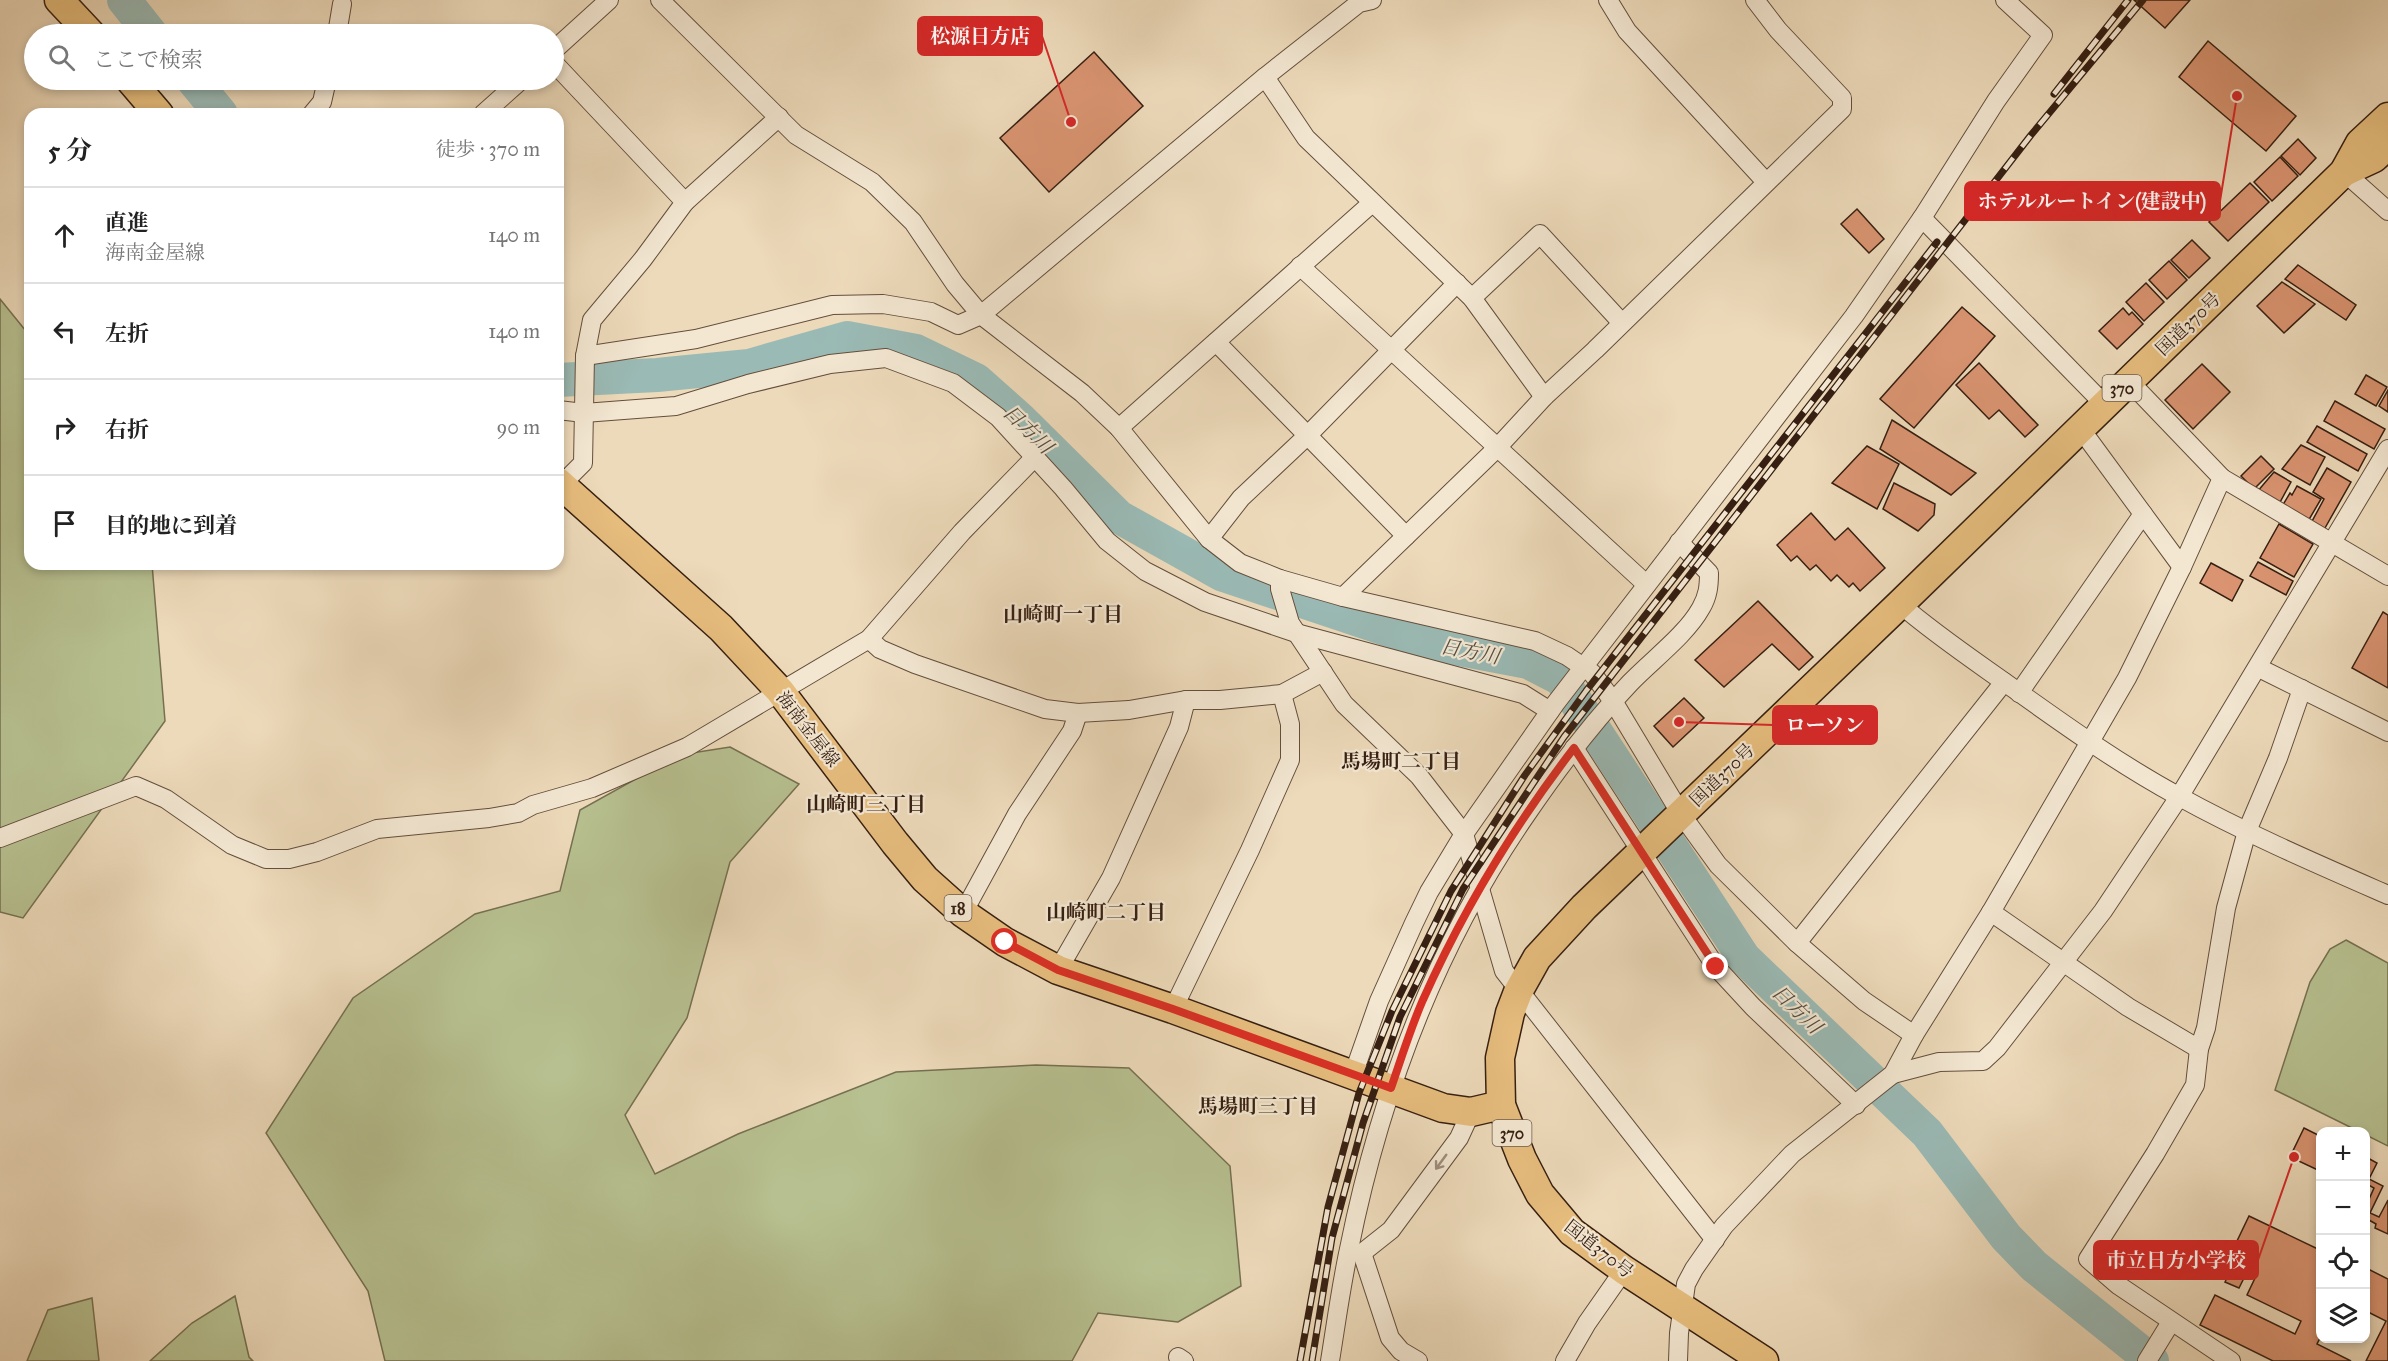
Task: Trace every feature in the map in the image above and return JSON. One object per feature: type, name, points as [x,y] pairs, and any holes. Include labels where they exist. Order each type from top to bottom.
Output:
[{"type":"main road","points":[[59,0],[82,24]]},
{"type":"main road","points":[[139,90],[154,108]]},
{"type":"main road","name":"国道370号","points":[[1764,1361],[1624,1270],[1572,1232],[1540,1194],[1522,1159],[1501,1105],[1500,1059],[1510,1013],[1518,992],[1537,958],[1584,907],[1900,604],[2344,172],[2360,143],[2388,117]]},
{"type":"main road","name":"国道370号","points":[[2344,172],[2374,159],[2388,145]]},
{"type":"main road","name":"海南金屋線","points":[[564,487],[721,628],[780,691],[925,879],[963,913],[1005,942],[1058,970],[1173,1009],[1443,1108],[1471,1112],[1501,1105]]},
{"type":"street","points":[[564,41],[609,0]]},
{"type":"street","points":[[660,0],[796,135],[872,182],[913,222],[955,284],[981,315],[1082,393],[1119,428],[1209,539],[1240,562],[1280,584],[1535,641],[1580,671],[1592,673],[1678,818],[1718,865],[1797,943],[1864,1001],[1914,1035]]},
{"type":"street","points":[[1608,0],[1626,31],[1766,182]]},
{"type":"street","points":[[1343,597],[1496,449],[1544,397],[1842,109],[1842,98],[1778,30],[1755,0]]},
{"type":"street","points":[[1353,1075],[1379,1001],[1414,923],[1429,892],[1464,834],[1552,707],[1854,316],[1922,218],[1996,101],[2043,35],[2004,0]]},
{"type":"street","points":[[585,359],[696,339],[832,305],[892,306],[931,312],[958,325],[981,315],[1265,77],[1363,1]]},
{"type":"street","points":[[339,24],[342,4]]},
{"type":"street","points":[[564,74],[685,202]]},
{"type":"street","points":[[1265,77],[1306,138],[1472,298],[1544,397]]},
{"type":"street","points":[[317,108],[322,102],[325,90]]},
{"type":"street","points":[[490,108],[509,90]]},
{"type":"street","points":[[564,480],[583,463],[585,359],[592,320],[643,259],[685,202],[778,117]]},
{"type":"street","points":[[2344,172],[2388,211]]},
{"type":"street","points":[[1119,428],[1372,203]]},
{"type":"street","points":[[1922,218],[2104,404]]},
{"type":"street","points":[[1472,298],[1540,234],[1622,323]]},
{"type":"street","points":[[1300,266],[1392,349],[1496,449],[1646,584]]},
{"type":"street","points":[[1209,539],[1241,498],[1308,435],[1457,283]]},
{"type":"street","points":[[1216,342],[1406,536]]},
{"type":"street","points":[[564,410],[676,406],[748,384],[830,364],[886,358],[953,383],[998,417],[1107,542],[1145,571],[1205,602],[1514,691],[1552,707]]},
{"type":"street","points":[[2129,381],[2222,478],[2388,576]]},
{"type":"street","points":[[2080,428],[2182,567]]},
{"type":"street","points":[[1893,1074],[1939,1062],[1983,1061],[1997,1048],[2103,911],[2179,797],[2259,668],[2388,449]]},
{"type":"street","points":[[0,838],[136,786],[166,799],[232,845],[266,859],[289,859],[317,852],[377,829],[518,813],[533,805],[592,788],[687,747],[869,639],[962,532],[1035,457]]},
{"type":"street","points":[[1678,1361],[1679,1332],[1686,1284],[1732,1218],[1792,1154],[1893,1074],[1914,1035],[1991,912],[2127,678],[2182,567],[2222,478]]},
{"type":"street","points":[[2019,693],[2143,514]]},
{"type":"street","points":[[1330,1361],[1355,1252],[1363,1188],[1391,1088],[1422,1003],[1480,888],[1513,833],[1578,742],[1609,705],[1685,629],[1701,609],[1709,591],[1709,573],[1680,542]]},
{"type":"street","points":[[1280,584],[1293,628],[1344,704],[1419,776],[1464,834],[1504,971],[1518,992],[1715,1240]]},
{"type":"street","points":[[1900,604],[2089,742],[2179,797],[2388,896]]},
{"type":"street","points":[[869,639],[880,649],[974,685],[1045,709],[1078,712],[1129,710],[1186,700],[1220,700],[1282,694],[1323,672]]},
{"type":"street","points":[[2259,668],[2388,732]]},
{"type":"street","points":[[1797,943],[2004,682]]},
{"type":"street","points":[[2231,1361],[2168,1327],[2088,1259],[2155,1154],[2195,1085],[2199,1049],[2206,1028],[2226,908],[2247,831],[2278,758],[2302,689]]},
{"type":"street","points":[[1173,1009],[1250,850],[1290,760],[1290,724],[1282,694]]},
{"type":"street","points":[[1058,970],[1111,878],[1179,727],[1186,700]]},
{"type":"street","points":[[963,913],[1017,814],[1072,731],[1078,712]]},
{"type":"street","points":[[1578,742],[1647,848],[1716,967],[1753,1007],[1856,1105]]},
{"type":"street","points":[[1991,912],[2128,1007],[2199,1049]]},
{"type":"street","points":[[1355,1252],[1391,1230],[1459,1138],[1471,1112]]},
{"type":"street","points":[[1355,1252],[1389,1338],[1401,1351],[1418,1361]]},
{"type":"street","points":[[1565,1361],[1587,1323],[1624,1270]]},
{"type":"street","points":[[2147,1361],[2168,1327]]},
{"type":"green space","points":[[0,299],[24,329],[24,570],[152,570],[165,721],[23,918],[0,912]]},
{"type":"green space","points":[[730,747],[799,784],[730,862],[687,1018],[625,1115],[655,1174],[738,1134],[896,1072],[1036,1065],[1129,1068],[1230,1166],[1241,1286],[1178,1322],[1098,1313],[1072,1361],[385,1361],[368,1291],[266,1133],[353,998],[475,914],[560,891],[580,810],[679,755]]},
{"type":"green space","points":[[2346,940],[2388,963],[2388,1146],[2370,1137],[2370,1127],[2350,1127],[2275,1090],[2310,982],[2330,949]]},
{"type":"green space","points":[[235,1296],[249,1357],[253,1361],[150,1361],[192,1323]]},
{"type":"green space","points":[[92,1298],[99,1361],[27,1361],[48,1310]]},
{"type":"building","points":[[2134,0],[2190,0],[2165,28]]},
{"type":"building","points":[[2208,41],[2296,116],[2266,151],[2179,77]]},
{"type":"building","points":[[1094,52],[1143,106],[1049,192],[1000,138]]},
{"type":"building","points":[[2298,139],[2316,158],[2300,175],[2281,156]]},
{"type":"building","points":[[2280,157],[2298,176],[2272,201],[2254,182]]},
{"type":"building","points":[[2250,183],[2269,202],[2228,241],[2209,222]]},
{"type":"building","points":[[1857,209],[1884,239],[1869,253],[1841,224]]},
{"type":"building","points":[[2192,240],[2210,258],[2189,278],[2171,260]]},
{"type":"building","points":[[2169,261],[2187,280],[2167,299],[2149,280]]},
{"type":"building","points":[[2298,265],[2356,305],[2346,320],[2285,279]]},
{"type":"building","points":[[2282,282],[2315,304],[2284,333],[2257,306]]},
{"type":"building","points":[[2146,283],[2164,302],[2144,321],[2126,302]]},
{"type":"building","points":[[1962,307],[1995,336],[1914,428],[1880,399]]},
{"type":"building","points":[[2123,308],[2129,315],[2132,312],[2143,324],[2117,349],[2099,331]]},
{"type":"building","points":[[1979,363],[2038,425],[2025,437],[1999,410],[1989,419],[1956,385]]},
{"type":"building","points":[[2202,364],[2230,392],[2193,429],[2165,400]]},
{"type":"building","points":[[2366,375],[2387,387],[2376,406],[2355,394]]},
{"type":"building","points":[[2388,390],[2388,412],[2379,406]]},
{"type":"building","points":[[2335,401],[2385,429],[2374,449],[2324,421]]},
{"type":"building","points":[[1892,420],[1976,473],[1951,495],[1880,449]]},
{"type":"building","points":[[2317,426],[2367,454],[2358,471],[2307,442]]},
{"type":"building","points":[[2301,445],[2325,457],[2310,485],[2282,469]]},
{"type":"building","points":[[1867,446],[1899,464],[1877,509],[1832,483]]},
{"type":"building","points":[[2261,456],[2274,469],[2254,489],[2241,476]]},
{"type":"building","points":[[2327,468],[2351,482],[2325,528],[2319,530],[2310,525],[2324,499],[2313,492]]},
{"type":"building","points":[[2274,472],[2291,482],[2279,504],[2257,492]]},
{"type":"building","points":[[1894,483],[1935,504],[1934,515],[1918,531],[1883,509]]},
{"type":"building","points":[[2297,486],[2321,499],[2307,523],[2281,508]]},
{"type":"building","points":[[1811,513],[1835,540],[1848,528],[1885,568],[1860,591],[1853,583],[1849,587],[1837,575],[1831,581],[1816,565],[1810,570],[1797,556],[1791,561],[1777,545]]},
{"type":"building","points":[[2279,524],[2313,544],[2294,577],[2260,558]]},
{"type":"building","points":[[2258,562],[2293,581],[2286,595],[2250,576]]},
{"type":"building","points":[[2211,563],[2243,580],[2232,601],[2200,583]]},
{"type":"building","points":[[1758,601],[1813,657],[1799,670],[1772,644],[1724,687],[1695,660]]},
{"type":"building","points":[[2383,612],[2388,615],[2388,688],[2352,668]]},
{"type":"building","points":[[1684,698],[1704,718],[1673,747],[1654,726]]},
{"type":"building","points":[[2304,1128],[2316,1134],[2316,1169],[2290,1157]]},
{"type":"building","points":[[2370,1159],[2377,1163],[2370,1177]]},
{"type":"building","points":[[2370,1180],[2383,1186],[2370,1213],[2370,1197],[2374,1188],[2370,1186]]},
{"type":"building","points":[[2388,1200],[2388,1234],[2375,1228],[2376,1224],[2370,1221],[2370,1213],[2379,1217]]},
{"type":"building","points":[[2249,1216],[2316,1248],[2316,1343],[2351,1361],[2273,1361],[2200,1325],[2215,1295],[2295,1334],[2301,1321],[2247,1295],[2255,1278],[2246,1274],[2239,1288],[2225,1282],[2232,1267],[2226,1264]]},
{"type":"building","points":[[2370,1270],[2388,1279],[2388,1361],[2366,1361],[2386,1321],[2370,1313]]},
{"type":"waterway","name":"日方川","points":[[124,0],[143,24]]},
{"type":"waterway","name":"日方川","points":[[201,90],[216,108]]},
{"type":"waterway","name":"日方川","points":[[564,380],[657,375],[749,366],[847,338],[916,351],[976,380],[1021,420],[1119,517],[1221,574],[1428,643],[1528,662],[1561,679],[1744,958],[1927,1133],[2006,1237],[2034,1266],[2152,1361]]},
{"type":"railway","points":[[2054,94],[2128,0]]},
{"type":"railway","points":[[1312,1361],[1332,1238],[1363,1123],[1400,1017],[1463,889],[1564,737],[2031,135],[2143,0]]},
{"type":"railway","points":[[1300,1361],[1328,1207],[1359,1093],[1392,1011],[1451,891],[1525,775],[1586,691],[1937,242]]},
{"type":"place","name":"ホテルルートイン(建設中)","points":[[2237,96]]},
{"type":"place","name":"松源日方店","points":[[1071,122]]},
{"type":"place","name":"ローソン","points":[[1679,722]]},
{"type":"place","name":"市立日方小学校","points":[[2294,1157]]},
{"type":"district","name":"山崎町一丁目","points":[[1063,614]]},
{"type":"district","name":"馬場町二丁目","points":[[1401,761]]},
{"type":"district","name":"山崎町三丁目","points":[[866,804]]},
{"type":"district","name":"山崎町二丁目","points":[[1106,912]]},
{"type":"district","name":"馬場町三丁目","points":[[1258,1106]]},
{"type":"route","points":[[1005,942],[1058,970],[1391,1088],[1422,1003],[1472,902],[1513,833],[1574,748],[1716,967]]}]
